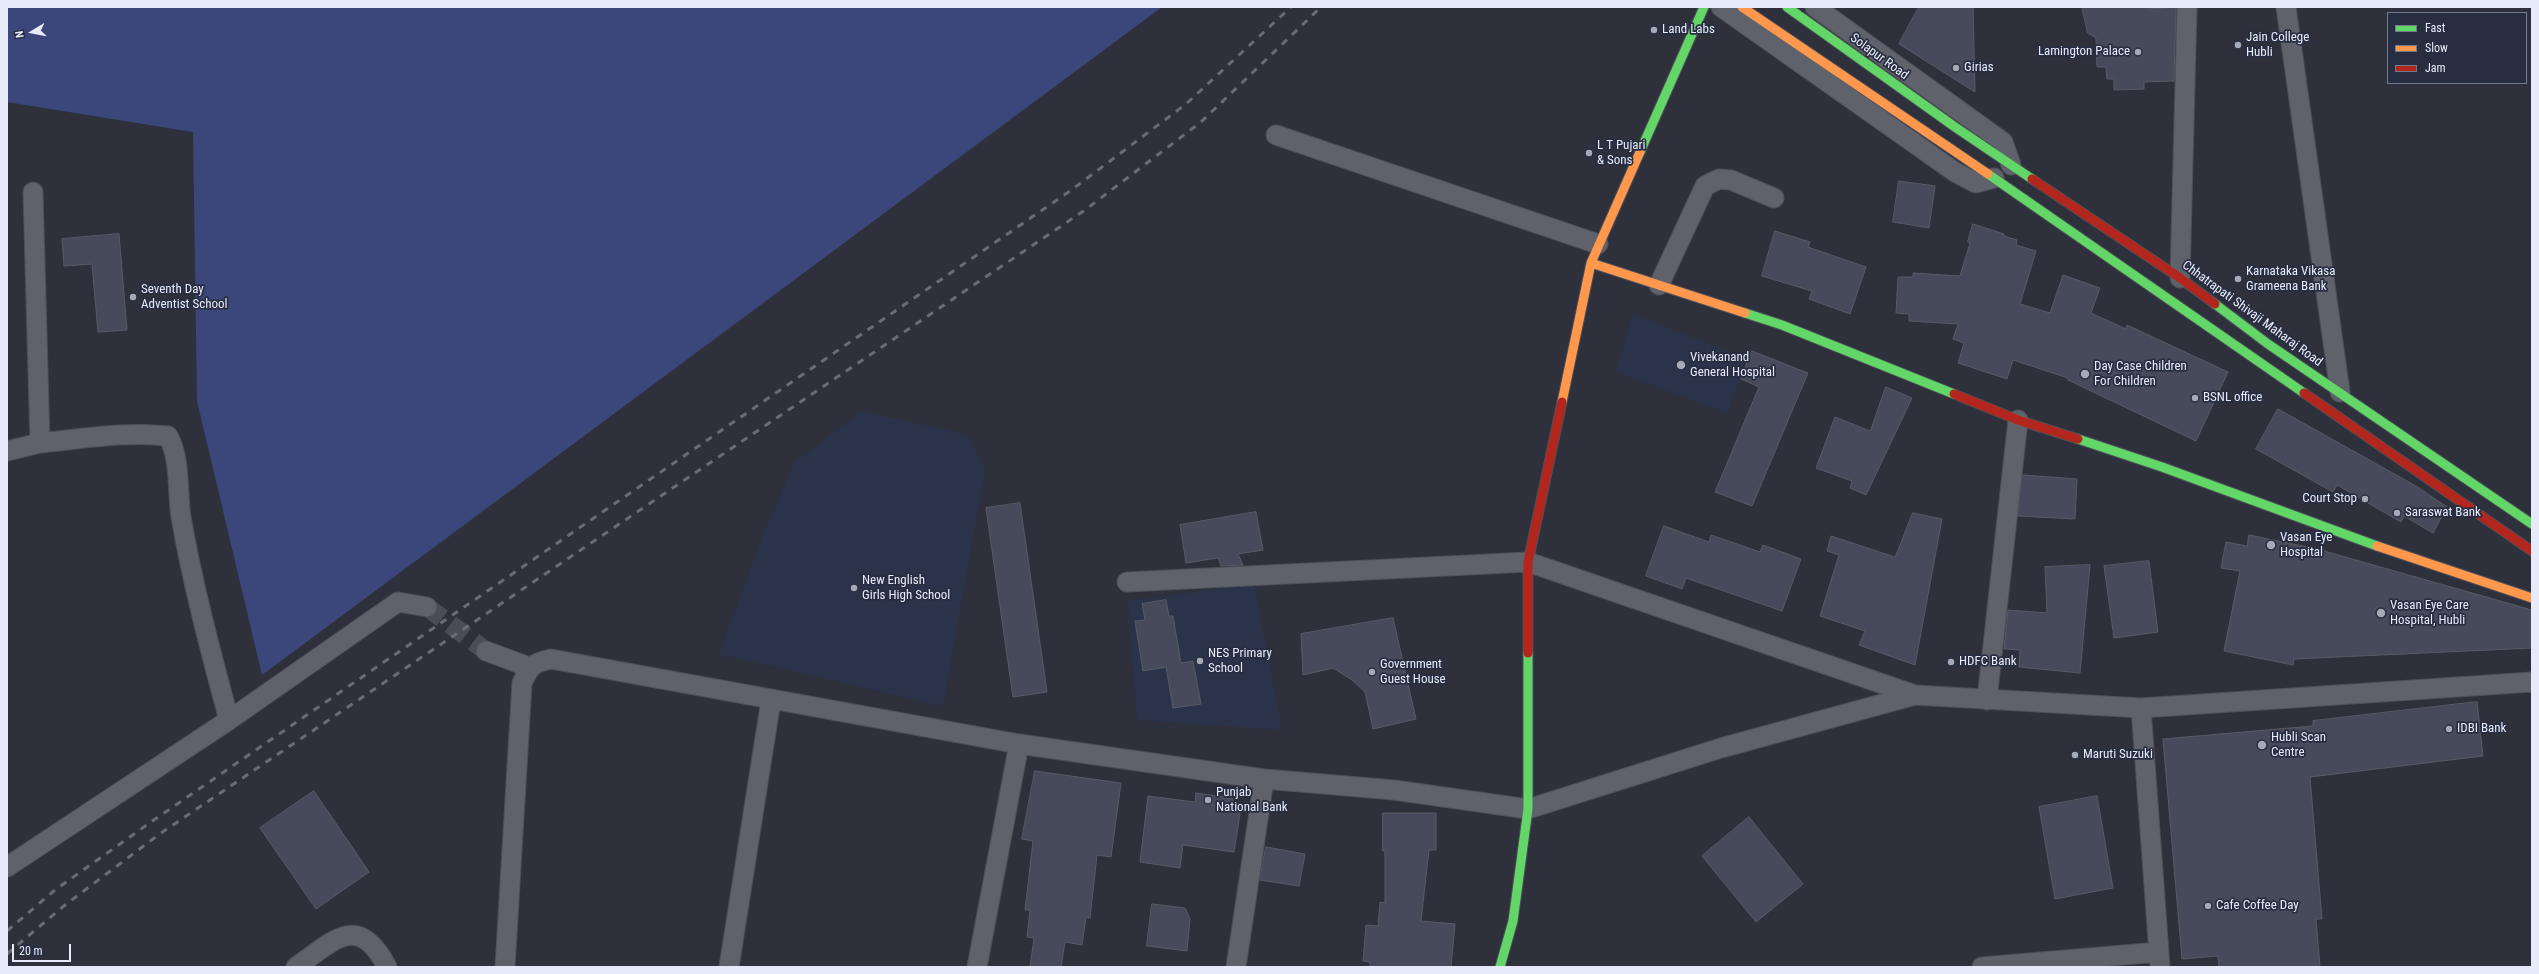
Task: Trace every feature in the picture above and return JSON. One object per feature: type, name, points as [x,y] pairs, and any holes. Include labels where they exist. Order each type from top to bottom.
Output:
[{"type":"street","points":[[1500,967],[1513,921],[1528,809],[1528,562],[1591,263],[1598,244],[1704,7]]},
{"type":"street","points":[[1721,7],[1955,172],[1976,183],[1994,178]]},
{"type":"street","points":[[1742,7],[1944,146],[1994,178],[2532,551]]},
{"type":"street","name":"Solapur Road","points":[[1787,7],[1954,128]]},
{"type":"street","points":[[1815,7],[2003,142],[2011,165]]},
{"type":"street","points":[[2180,278],[2187,7]]},
{"type":"street","points":[[2286,7],[2340,392]]},
{"type":"street","name":"Chhatrapati Shivaji Maharaj Road","points":[[1954,128],[2180,278],[2268,344],[2532,524]]},
{"type":"street","points":[[1276,134],[1598,244]]},
{"type":"street","points":[[1659,285],[1705,186],[1719,179],[1731,180],[1774,198]]},
{"type":"street","points":[[33,192],[40,443]]},
{"type":"street","points":[[1591,263],[1782,325],[2018,420],[2162,467],[2285,513],[2513,594],[2532,598]]},
{"type":"street","points":[[1987,700],[2018,420]]},
{"type":"street","points":[[7,451],[40,443],[101,437],[154,434],[168,436],[174,447],[181,516],[189,560],[229,720]]},
{"type":"street","points":[[1127,582],[1528,562],[1915,695],[2141,708],[2532,682]]},
{"type":"street","points":[[7,867],[229,720],[398,602],[427,607]]},
{"type":"street","points":[[486,651],[529,667]]},
{"type":"street","points":[[505,967],[522,683],[529,667],[540,661],[551,659],[1019,744],[1264,779],[1394,790],[1528,809],[1721,748],[1915,695]]},
{"type":"street","points":[[729,967],[771,700]]},
{"type":"street","points":[[1982,967],[2159,959],[2141,708]]},
{"type":"street","points":[[977,967],[1019,744]]},
{"type":"street","points":[[1236,967],[1264,779]]},
{"type":"street","points":[[296,967],[345,935],[356,934],[365,937],[387,967]]},
{"type":"shaded area","points":[[7,7],[1162,7],[262,675],[197,401],[193,132],[7,102]]},
{"type":"shaded area","name":"Vivekanand General Hospital","points":[[1633,314],[1746,358],[1728,413],[1615,372]]},
{"type":"shaded area","name":"New English Girls High School","points":[[862,411],[969,435],[985,470],[943,706],[719,654],[768,522],[795,462]]},
{"type":"shaded area","name":"NES Primary School","points":[[1254,584],[1282,730],[1137,720],[1128,601]]},
{"type":"building","name":"Girias","points":[[1919,7],[1973,7],[1975,92],[1899,44]]},
{"type":"building","name":"Lamington Palace","points":[[2082,7],[2147,7],[2148,9],[2176,7],[2174,81],[2144,82],[2144,89],[2114,90],[2114,79],[2107,79],[2106,67],[2097,67],[2096,38],[2088,33]]},
{"type":"building","points":[[1899,181],[1935,186],[1929,228],[1893,222]]},
{"type":"building","points":[[1973,224],[2004,234],[2004,236],[2017,240],[2016,245],[2036,251],[2020,304],[2050,313],[2063,275],[2100,288],[2091,313],[2126,329],[2127,325],[2228,372],[2196,441],[2068,380],[2068,378],[2013,360],[2007,379],[1958,363],[1964,343],[1953,339],[1958,324],[1909,321],[1909,314],[1896,313],[1898,277],[1913,277],[1913,273],[1960,276],[1970,243],[1968,242]]},
{"type":"building","points":[[1775,231],[1810,242],[1808,247],[1866,267],[1850,314],[1809,299],[1812,291],[1762,276]]},
{"type":"building","points":[[119,234],[127,330],[98,332],[92,264],[64,266],[62,239]]},
{"type":"building","points":[[1752,351],[1808,373],[1752,506],[1715,492],[1759,387],[1741,379]]},
{"type":"building","points":[[1886,387],[1912,398],[1866,495],[1850,488],[1852,481],[1816,468],[1835,417],[1870,431]]},
{"type":"building","points":[[2278,409],[2416,486],[2447,507],[2433,533],[2404,516],[2401,522],[2337,485],[2333,492],[2256,449]]},
{"type":"building","points":[[2023,475],[2077,479],[2075,519],[2018,516]]},
{"type":"building","points":[[1020,503],[1047,692],[1013,697],[986,508]]},
{"type":"building","points":[[1256,512],[1263,550],[1238,554],[1243,565],[1221,566],[1218,558],[1186,563],[1180,525]]},
{"type":"building","points":[[1913,513],[1942,519],[1915,665],[1859,645],[1865,631],[1820,616],[1839,555],[1827,551],[1831,536],[1895,557]]},
{"type":"building","points":[[1664,526],[1709,542],[1711,535],[1760,552],[1763,545],[1801,559],[1782,611],[1686,578],[1682,589],[1646,576]]},
{"type":"building","points":[[2249,535],[2317,549],[2532,610],[2532,648],[2294,659],[2293,665],[2224,651],[2240,571],[2221,568],[2226,542],[2247,546]]},
{"type":"building","points":[[2149,561],[2158,632],[2114,638],[2104,566]]},
{"type":"building","points":[[2090,565],[2080,673],[2019,667],[2020,650],[2004,649],[2008,610],[2047,613],[2045,567]]},
{"type":"building","points":[[1166,600],[1169,616],[1173,616],[1181,663],[1193,661],[1201,704],[1173,708],[1166,667],[1143,671],[1135,621],[1145,620],[1142,604]]},
{"type":"building","name":"Government Guest House","points":[[1393,618],[1416,719],[1373,729],[1365,692],[1352,680],[1333,668],[1303,675],[1301,634]]},
{"type":"building","points":[[2477,702],[2483,756],[2310,777],[2322,919],[2316,919],[2320,967],[2219,967],[2218,956],[2182,959],[2163,739],[2313,726],[2313,721]]},
{"type":"building","points":[[1035,771],[1121,783],[1111,857],[1097,855],[1090,918],[1086,917],[1082,945],[1065,942],[1061,967],[1030,967],[1034,938],[1027,937],[1030,910],[1025,910],[1033,841],[1022,839]]},
{"type":"building","points":[[314,791],[369,872],[316,909],[260,828]]},
{"type":"building","points":[[1196,793],[1232,798],[1240,814],[1234,852],[1183,845],[1180,868],[1140,862],[1148,796],[1195,802]]},
{"type":"building","points":[[2097,796],[2113,888],[2055,899],[2039,807]]},
{"type":"building","points":[[1383,813],[1436,813],[1436,850],[1429,850],[1421,921],[1455,924],[1451,967],[1370,967],[1370,962],[1363,961],[1366,925],[1378,926],[1380,902],[1385,903]]},
{"type":"building","points":[[1749,817],[1803,884],[1756,922],[1702,856]]},
{"type":"building","points":[[1266,847],[1305,854],[1299,886],[1260,880]]},
{"type":"building","points":[[1152,904],[1185,908],[1190,919],[1187,951],[1147,946]]},
{"type":"tunnel","points":[[427,607],[486,651]]},
{"type":"railway","points":[[7,931],[55,890],[151,822],[1070,191],[1186,104],[1291,7]]},
{"type":"railway","points":[[7,954],[65,905],[161,833],[1085,210],[1201,122],[1321,7]]},
{"type":"traffic: fast","points":[[1640,152],[1704,7]]},
{"type":"traffic: fast","points":[[1787,7],[1955,127],[2032,179]]},
{"type":"traffic: fast","points":[[1988,174],[2304,393]]},
{"type":"traffic: fast","points":[[2215,304],[2268,344],[2532,524]]},
{"type":"traffic: fast","points":[[1745,313],[1782,325],[1954,394]]},
{"type":"traffic: fast","points":[[2078,439],[2162,467],[2377,546]]},
{"type":"traffic: fast","points":[[1500,967],[1513,921],[1528,809],[1528,653]]},
{"type":"traffic: slow","points":[[1742,7],[1988,174]]},
{"type":"traffic: slow","points":[[1562,402],[1591,263],[1640,152]]},
{"type":"traffic: slow","points":[[1591,263],[1745,313]]},
{"type":"traffic: slow","points":[[2377,546],[2532,598]]},
{"type":"traffic: jam","points":[[2032,179],[2180,278],[2215,304]]},
{"type":"traffic: jam","points":[[2304,393],[2532,551]]},
{"type":"traffic: jam","points":[[1954,394],[2018,420],[2078,439]]},
{"type":"traffic: jam","points":[[1528,653],[1528,562],[1562,402]]},
{"type":"place","name":"Land Labs","points":[[1654,30]]},
{"type":"place","name":"Jain College Hubli","points":[[2238,45]]},
{"type":"place","name":"Lamington Palace","points":[[2138,52]]},
{"type":"place","name":"Girias","points":[[1956,68]]},
{"type":"place","name":"L T Pujari & Sons","points":[[1589,153]]},
{"type":"place","name":"Karnataka Vikasa Grameena Bank","points":[[2238,279]]},
{"type":"place","name":"Seventh Day Adventist School","points":[[133,297]]},
{"type":"place","name":"Vivekanand General Hospital","points":[[1681,365]]},
{"type":"place","name":"Day Case Children For Children","points":[[2085,374]]},
{"type":"place","name":"BSNL office","points":[[2195,398]]},
{"type":"place","name":"Court Stop","points":[[2365,499]]},
{"type":"place","name":"Saraswat Bank","points":[[2397,513]]},
{"type":"place","name":"Vasan Eye Hospital","points":[[2271,545]]},
{"type":"place","name":"New English Girls High School","points":[[854,588]]},
{"type":"place","name":"Vasan Eye Care Hospital, Hubli","points":[[2381,613]]},
{"type":"place","name":"NES Primary School","points":[[1200,661]]},
{"type":"place","name":"HDFC Bank","points":[[1951,662]]},
{"type":"place","name":"Government Guest House","points":[[1372,672]]},
{"type":"place","name":"IDBI Bank","points":[[2449,729]]},
{"type":"place","name":"Hubli Scan Centre","points":[[2262,745]]},
{"type":"place","name":"Maruti Suzuki","points":[[2075,755]]},
{"type":"place","name":"Punjab National Bank","points":[[1208,800]]},
{"type":"place","name":"Cafe Coffee Day","points":[[2208,906]]}]
